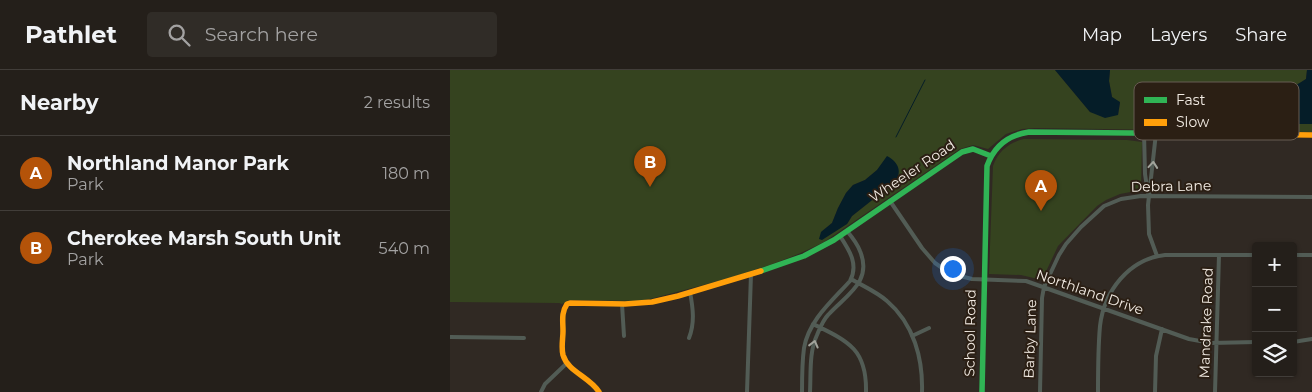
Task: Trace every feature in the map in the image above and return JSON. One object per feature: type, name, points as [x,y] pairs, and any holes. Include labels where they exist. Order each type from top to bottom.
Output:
[{"type":"street","points":[[991,156],[1005,139],[1020,133],[1134,133]]},
{"type":"street","points":[[1299,135],[1312,135]]},
{"type":"street","points":[[1144,140],[1145,174],[1149,196],[1149,234],[1157,256]]},
{"type":"street","points":[[1149,196],[1155,140]]},
{"type":"street","name":"Wheeler Road","points":[[567,364],[564,360],[562,348],[563,311],[570,303],[622,304],[650,302],[690,292],[801,258],[840,236],[966,150],[976,149],[991,156]]},
{"type":"street","name":"School Road","points":[[982,392],[987,166],[991,156]]},
{"type":"street","name":"Debra Lane","points":[[1044,287],[1066,244],[1100,209],[1121,198],[1149,196],[1312,197]]},
{"type":"street","name":"Northland Drive","points":[[890,201],[922,248],[935,263],[956,275],[972,279],[1026,281],[1189,339],[1216,342],[1252,342]]},
{"type":"street","points":[[810,392],[812,349],[815,337],[826,316],[855,289],[862,274],[862,259],[856,244],[847,231]]},
{"type":"street","points":[[802,392],[804,350],[809,332],[827,306],[851,279],[854,267],[852,256],[840,236]]},
{"type":"street","points":[[1098,392],[1100,326],[1115,285],[1125,273],[1134,266],[1165,254],[1252,255]]},
{"type":"street","name":"Mandrake Road","points":[[1215,392],[1219,255]]},
{"type":"street","points":[[1297,255],[1312,255]]},
{"type":"street","points":[[747,392],[751,274]]},
{"type":"street","points":[[851,279],[889,303],[902,319],[916,343],[920,358],[922,392]]},
{"type":"street","name":"Barby Lane","points":[[1040,392],[1044,287]]},
{"type":"street","points":[[689,338],[693,324],[690,292]]},
{"type":"street","points":[[622,304],[624,336]]},
{"type":"street","points":[[813,324],[848,344],[860,356],[866,375],[866,392]]},
{"type":"street","points":[[912,336],[928,328]]},
{"type":"street","points":[[1155,392],[1156,356],[1162,329]]},
{"type":"street","points":[[450,337],[524,338]]},
{"type":"street","points":[[1297,341],[1312,339]]},
{"type":"street","points":[[542,392],[545,384],[567,364],[597,386],[600,392]]},
{"type":"green space","points":[[450,70],[1055,70],[1090,112],[1118,115],[1120,103],[1112,97],[1109,81],[1110,70],[1307,70],[1306,79],[1299,84],[1299,82],[1134,82],[1134,129],[1022,129],[1006,134],[988,149],[973,145],[960,149],[824,242],[782,260],[738,275],[650,299],[639,301],[570,300],[562,304],[450,302]],"holes":[[[887,157],[885,190],[852,216],[847,224],[821,232],[832,223],[846,193],[853,185],[865,180],[877,170]]]},
{"type":"green space","points":[[1299,124],[1312,124],[1312,132],[1299,132]]},
{"type":"green space","points":[[1024,139],[1127,140],[1142,142],[1141,190],[1120,194],[1097,206],[1058,246],[1042,280],[1021,275],[989,274],[993,166],[1005,148],[1014,142]]},
{"type":"water","points":[[1055,70],[1110,70],[1109,81],[1112,97],[1120,102],[1118,115],[1105,118],[1090,112]]},
{"type":"water","points":[[1307,70],[1312,70],[1312,124],[1299,124],[1299,83],[1306,79]]},
{"type":"water","points":[[887,156],[898,167],[899,173],[896,181],[852,216],[847,224],[822,240],[819,239],[821,232],[832,223],[846,193],[853,185],[865,180],[877,170]]},
{"type":"waterway","points":[[896,137],[925,80]]},
{"type":"traffic: fast","points":[[982,392],[987,166],[990,159],[998,147],[1008,139],[1029,132],[1134,133]]},
{"type":"traffic: fast","points":[[761,271],[804,256],[834,240],[962,152],[973,149],[991,156]]},
{"type":"traffic: slow","points":[[1299,135],[1312,135]]},
{"type":"traffic: slow","points":[[599,392],[590,382],[569,366],[563,355],[563,317],[567,304],[652,302],[761,271]]},
{"type":"place","name":"Cherokee Marsh South Unit","points":[[650,187]]},
{"type":"place","name":"Northland Manor Park","points":[[1041,211]]}]
